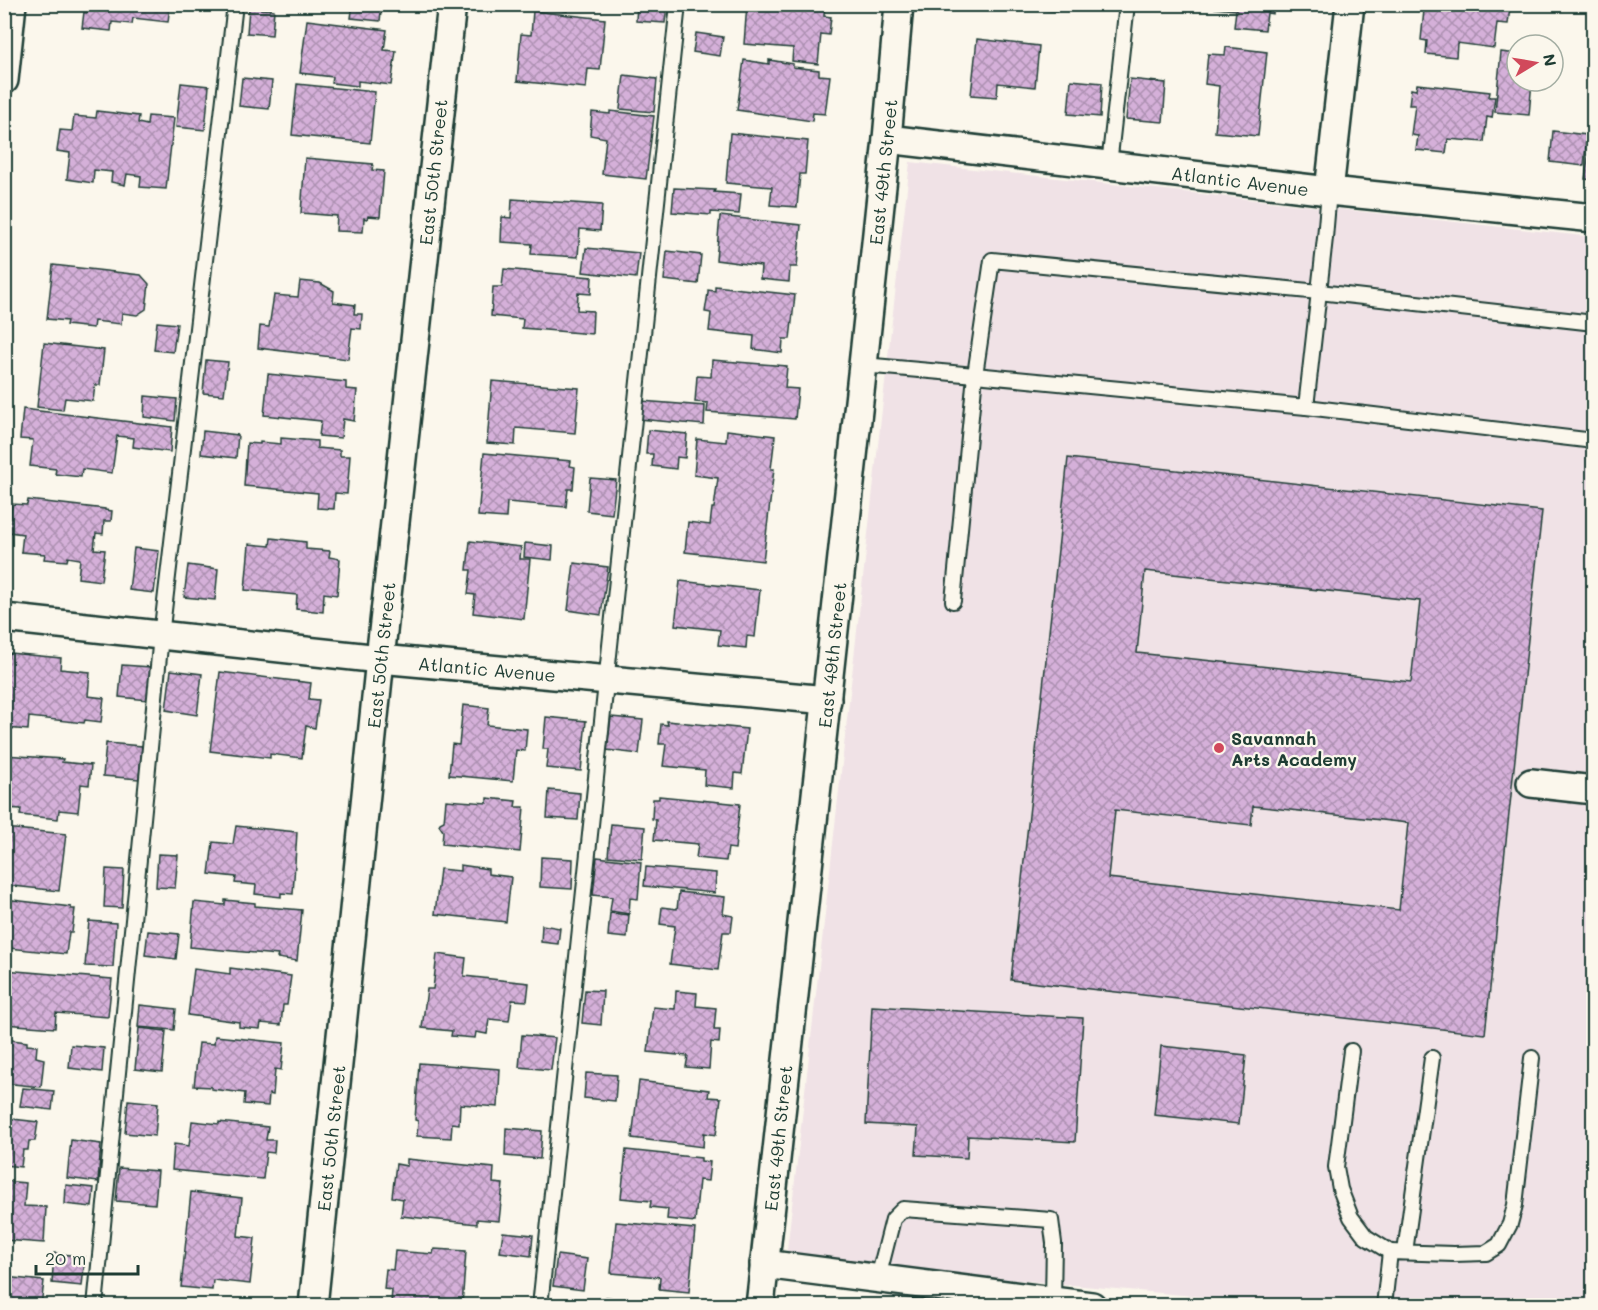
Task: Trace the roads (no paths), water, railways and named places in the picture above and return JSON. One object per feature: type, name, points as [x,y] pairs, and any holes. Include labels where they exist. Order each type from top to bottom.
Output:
[{"type":"street","points":[[4,80],[12,4]]},
{"type":"street","name":"East 50th Street","points":[[313,1305],[380,659],[452,4]]},
{"type":"street","name":"East 49th Street","points":[[760,1305],[863,365],[899,4]]},
{"type":"street","points":[[1329,191],[1350,4]]},
{"type":"street","name":"Atlantic Avenue","points":[[886,139],[1329,191],[1593,218]]},
{"type":"street","name":"Atlantic Avenue","points":[[4,618],[380,659],[827,700]]},
{"type":"street","points":[[1532,783],[1593,790]]},
{"type":"street","points":[[764,1264],[1092,1305]]},
{"type":"lane","points":[[94,1305],[161,636],[235,4]]},
{"type":"lane","points":[[540,1305],[678,4]]},
{"type":"lane","points":[[1109,165],[1127,4]]},
{"type":"lane","points":[[1306,407],[1329,191]]},
{"type":"lane","points":[[953,601],[975,375],[992,260],[1319,292],[1593,323]]},
{"type":"lane","points":[[863,365],[1306,407],[1593,441]]},
{"type":"lane","points":[[1351,1051],[1336,1167],[1340,1189],[1351,1217],[1366,1237],[1390,1252],[1486,1253],[1499,1245],[1510,1224],[1515,1205],[1532,1058]]},
{"type":"lane","points":[[1405,1252],[1432,1059]]},
{"type":"lane","points":[[878,1278],[893,1219],[903,1209],[1051,1220],[1054,1244],[1053,1300]]},
{"type":"lane","points":[[1384,1305],[1390,1252]]},
{"type":"place","name":"Savannah Arts Academy","points":[[1219,748]]}]
